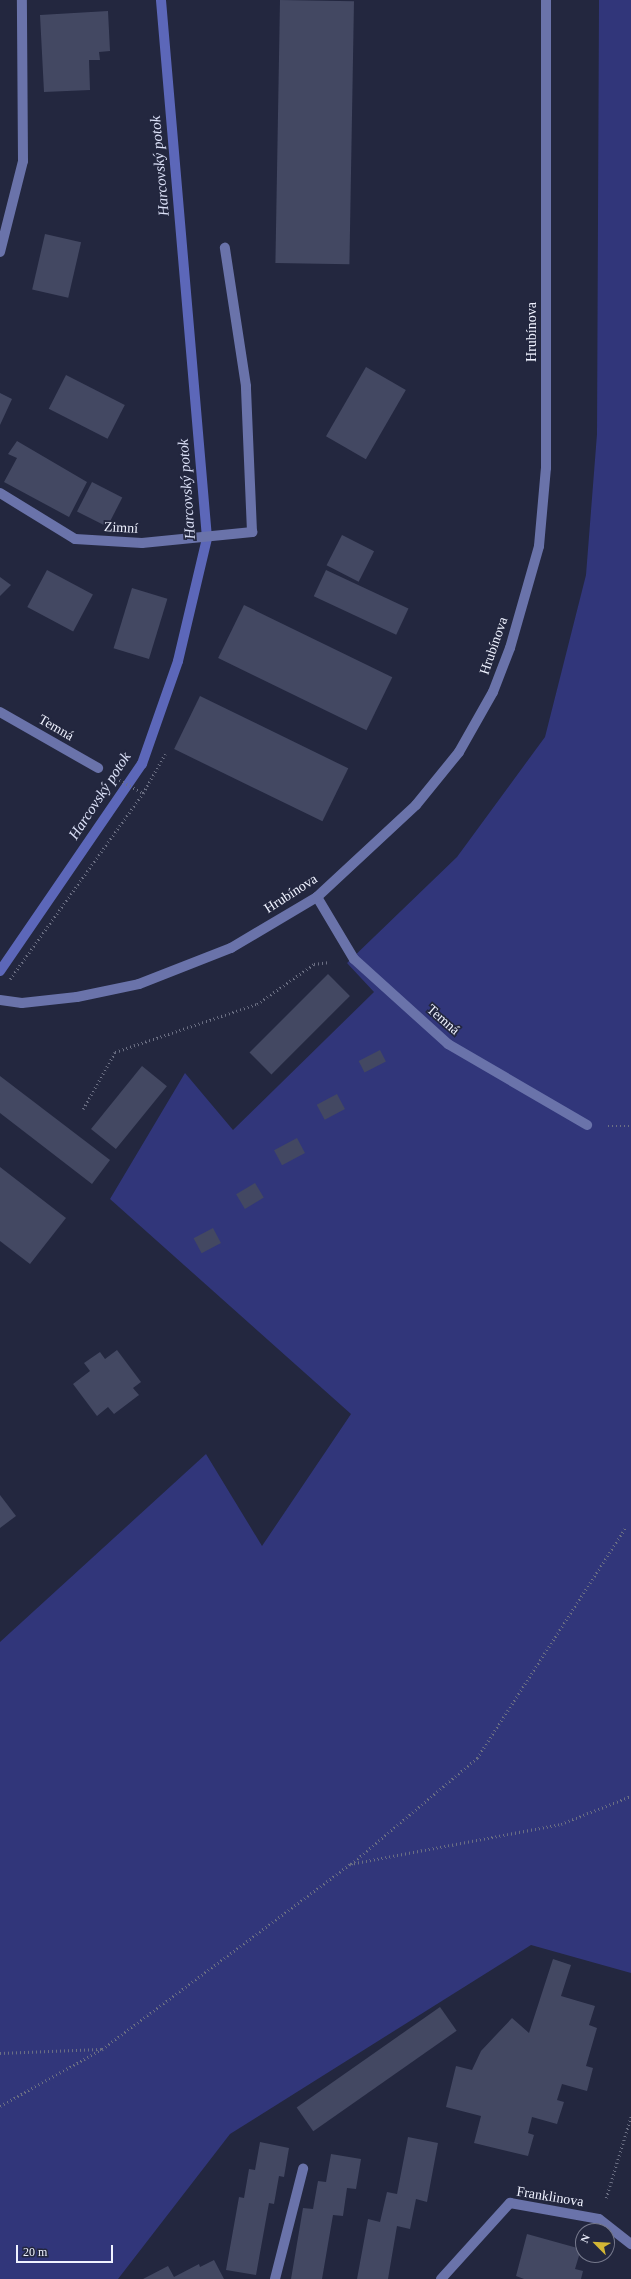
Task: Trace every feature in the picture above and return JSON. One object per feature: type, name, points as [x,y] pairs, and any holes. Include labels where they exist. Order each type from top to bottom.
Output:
[{"type":"street","points":[[0,252],[23,161],[22,0]]},
{"type":"street","name":"Hrubínova","points":[[0,1000],[22,1003],[76,997],[132,985],[180,970],[231,948],[317,897],[416,805],[459,752],[493,692],[510,648],[539,546],[546,468],[546,0]]},
{"type":"street","name":"Zimní","points":[[0,493],[75,539],[142,543],[252,532],[246,386],[225,248]]},
{"type":"street","name":"Temná","points":[[0,712],[98,768]]},
{"type":"street","name":"Temná","points":[[317,897],[354,959],[448,1044],[587,1125]]},
{"type":"street","points":[[275,2279],[303,2169]]},
{"type":"street","name":"Franklinova","points":[[440,2279],[510,2203],[599,2219],[631,2244]]},
{"type":"path","points":[[7,983],[143,793],[165,754]]},
{"type":"path","points":[[98,768],[143,793]]},
{"type":"path","points":[[83,1109],[115,1052],[257,1004],[314,964],[354,959]]},
{"type":"path","points":[[0,2106],[102,2049],[350,1864],[477,1758],[626,1527]]},
{"type":"path","points":[[350,1864],[561,1824],[631,1796]]},
{"type":"path","points":[[0,2053],[102,2049]]},
{"type":"path","points":[[599,2219],[631,2116]]},
{"type":"shaded area","points":[[599,0],[631,0],[631,1973],[531,1945],[230,2134],[118,2279],[0,2279],[0,1642],[206,1454],[262,1546],[351,1414],[110,1199],[185,1073],[233,1130],[374,992],[347,963],[457,857],[545,737],[586,575],[597,434]]},
{"type":"building","points":[[280,0],[354,1],[349,264],[275,263]]},
{"type":"building","points":[[108,11],[110,51],[99,52],[100,60],[89,60],[90,90],[44,92],[40,15]]},
{"type":"building","points":[[45,234],[81,242],[68,298],[32,290]]},
{"type":"building","points":[[366,367],[406,390],[366,459],[326,436]]},
{"type":"building","points":[[66,375],[125,405],[108,439],[49,409]]},
{"type":"building","points":[[0,393],[12,399],[0,425]]},
{"type":"building","points":[[17,441],[87,482],[69,517],[4,482],[17,458],[8,454]]},
{"type":"building","points":[[92,482],[122,497],[107,527],[77,511]]},
{"type":"building","points":[[342,535],[374,551],[359,582],[327,565]]},
{"type":"building","points":[[47,570],[93,594],[73,631],[27,607]]},
{"type":"building","points":[[326,570],[408,608],[396,635],[314,596]]},
{"type":"building","points":[[0,577],[11,585],[0,596]]},
{"type":"building","points":[[132,588],[167,599],[149,659],[114,648]]},
{"type":"building","points":[[244,605],[392,677],[366,730],[218,658]]},
{"type":"building","points":[[200,696],[348,768],[322,821],[174,749]]},
{"type":"building","points":[[328,974],[350,996],[271,1074],[250,1052]]},
{"type":"building","points":[[380,1050],[386,1062],[365,1072],[359,1061]]},
{"type":"building","points":[[142,1066],[167,1086],[116,1149],[91,1129]]},
{"type":"building","points":[[0,1076],[110,1160],[92,1184],[0,1113]]},
{"type":"building","points":[[337,1094],[345,1109],[325,1120],[317,1105]]},
{"type":"building","points":[[297,1138],[305,1153],[282,1165],[274,1150]]},
{"type":"building","points":[[0,1167],[66,1218],[30,1264],[0,1241]]},
{"type":"building","points":[[255,1183],[264,1198],[245,1209],[236,1194]]},
{"type":"building","points":[[213,1228],[221,1243],[202,1253],[194,1238]]},
{"type":"building","points":[[117,1350],[141,1382],[133,1388],[139,1395],[114,1414],[108,1407],[97,1416],[73,1384],[90,1371],[84,1363],[100,1352],[105,1359]]},
{"type":"building","points":[[0,1495],[16,1516],[0,1528]]},
{"type":"building","points":[[553,1959],[571,1965],[561,1996],[595,2006],[589,2025],[597,2028],[586,2066],[593,2068],[587,2091],[562,2084],[557,2100],[564,2102],[557,2124],[532,2117],[528,2133],[534,2135],[528,2156],[474,2143],[481,2116],[446,2107],[456,2066],[472,2070],[481,2051],[512,2018],[529,2033]]},
{"type":"building","points":[[440,2007],[457,2031],[313,2131],[297,2107]]},
{"type":"building","points":[[408,2137],[438,2143],[427,2202],[416,2199],[410,2229],[397,2226],[388,2279],[357,2279],[368,2219],[380,2222],[387,2192],[397,2194]]},
{"type":"building","points":[[260,2142],[289,2148],[284,2177],[279,2176],[274,2204],[269,2203],[256,2275],[226,2270],[239,2197],[244,2198],[249,2169],[255,2170]]},
{"type":"building","points":[[331,2154],[361,2159],[356,2189],[347,2188],[343,2216],[333,2215],[322,2279],[291,2279],[303,2208],[313,2209],[318,2181],[326,2182]]},
{"type":"building","points":[[527,2234],[575,2247],[575,2263],[577,2263],[575,2269],[583,2271],[581,2279],[524,2279],[516,2276]]},
{"type":"building","points":[[214,2260],[224,2279],[143,2279],[168,2266],[174,2277],[199,2264],[200,2267]]},
{"type":"waterway","name":"Harcovský potok","points":[[0,971],[142,764],[178,661],[207,538],[161,0]]}]
